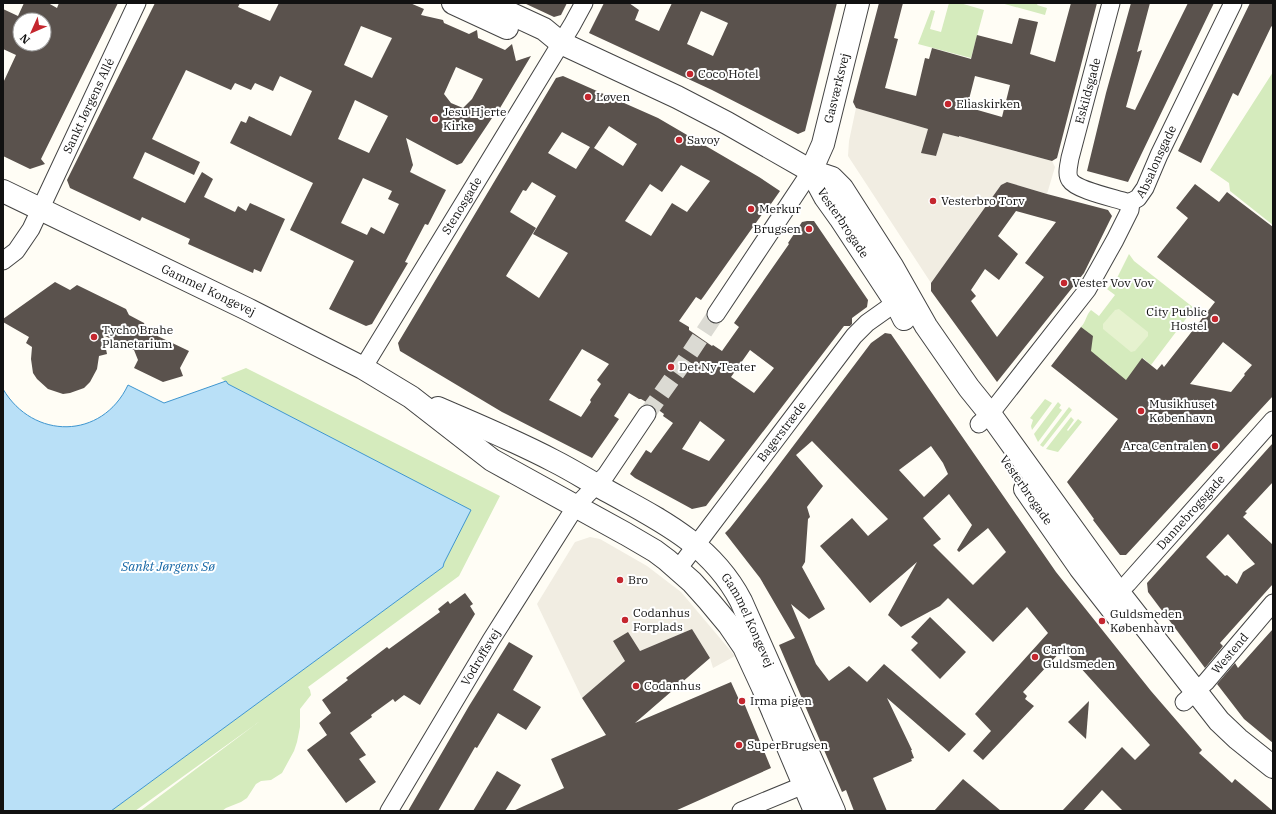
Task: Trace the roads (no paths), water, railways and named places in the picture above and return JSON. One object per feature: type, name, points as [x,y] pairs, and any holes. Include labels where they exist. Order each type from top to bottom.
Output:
[{"type":"street","name":"Sankt Jørgens Allé","points":[[3,261],[16,251],[31,229],[137,3]]},
{"type":"street","points":[[453,3],[538,42],[560,44],[677,97],[727,123],[811,171]]},
{"type":"street","points":[[488,3],[544,28],[560,44]]},
{"type":"street","name":"Stenosgade","points":[[363,368],[584,3]]},
{"type":"street","name":"Gasværksvej","points":[[811,171],[822,144],[858,3]]},
{"type":"street","name":"Eskildsgade","points":[[1111,3],[1070,158],[1068,174],[1069,180],[1089,191],[1126,202],[1131,202]]},
{"type":"street","name":"Absalonsgade","points":[[985,419],[1087,290],[1130,210],[1131,202],[1138,198],[1145,188],[1159,155],[1233,3]]},
{"type":"street","name":"Vesterbrogade","points":[[716,314],[811,171],[825,197],[840,218],[899,293],[908,327],[955,395],[985,419],[1080,568],[1113,598],[1189,697],[1212,733],[1273,783]]},
{"type":"street","name":"Gammel Kongevej","points":[[3,191],[247,309],[363,368],[411,397],[492,460],[646,546],[692,582],[719,612],[744,647],[811,781],[834,811]]},
{"type":"street","name":"Bagerstræde","points":[[678,570],[854,336],[899,293]]},
{"type":"street","name":"Gammel Kongevej","points":[[411,397],[511,440],[555,461],[665,523],[696,545],[722,571],[735,590],[811,781],[815,811]]},
{"type":"street","points":[[576,506],[606,475],[647,414]]},
{"type":"street","name":"Dannebrogsgade","points":[[1113,598],[1273,420]]},
{"type":"street","name":"Vodroffsvej","points":[[389,811],[491,640],[576,506]]},
{"type":"street","name":"Westend","points":[[1189,697],[1206,682],[1237,643],[1273,603]]},
{"type":"street","name":"Vesterbrogade","points":[[1189,697],[1273,768]]},
{"type":"street","points":[[741,811],[811,781]]},
{"type":"water","name":"Sankt Jørgens Sø","points":[[226,381],[228,384],[471,510],[443,567],[111,811],[3,811],[3,389],[16,406],[32,418],[49,425],[67,427],[85,424],[102,416],[116,403],[128,385],[164,403]]},
{"type":"tunnel","points":[[647,414],[716,314]]},
{"type":"place","name":"Coco Hotel","points":[[690,74]]},
{"type":"place","name":"Løven","points":[[588,97]]},
{"type":"place","name":"Eliaskirken","points":[[948,104]]},
{"type":"place","name":"Jesu Hjerte Kirke","points":[[435,119]]},
{"type":"place","name":"Savoy","points":[[679,140]]},
{"type":"place","name":"Vesterbro Torv","points":[[933,201]]},
{"type":"place","name":"Merkur","points":[[751,209]]},
{"type":"place","name":"Brugsen","points":[[809,229]]},
{"type":"place","name":"Vester Vov Vov","points":[[1064,283]]},
{"type":"place","name":"City Public Hostel","points":[[1215,319]]},
{"type":"place","name":"Tycho Brahe Planetarium","points":[[94,337]]},
{"type":"place","name":"Det Ny Teater","points":[[671,367]]},
{"type":"place","name":"Musikhuset København","points":[[1141,411]]},
{"type":"place","name":"Arca Centralen","points":[[1215,446]]},
{"type":"place","name":"Bro","points":[[620,580]]},
{"type":"place","name":"Codanhus Forplads","points":[[625,620]]},
{"type":"place","name":"Guldsmeden København","points":[[1102,621]]},
{"type":"place","name":"Carlton Guldsmeden","points":[[1035,657]]},
{"type":"place","name":"Codanhus","points":[[636,686]]},
{"type":"place","name":"Irma pigen","points":[[742,701]]},
{"type":"place","name":"SuperBrugsen","points":[[739,745]]}]
